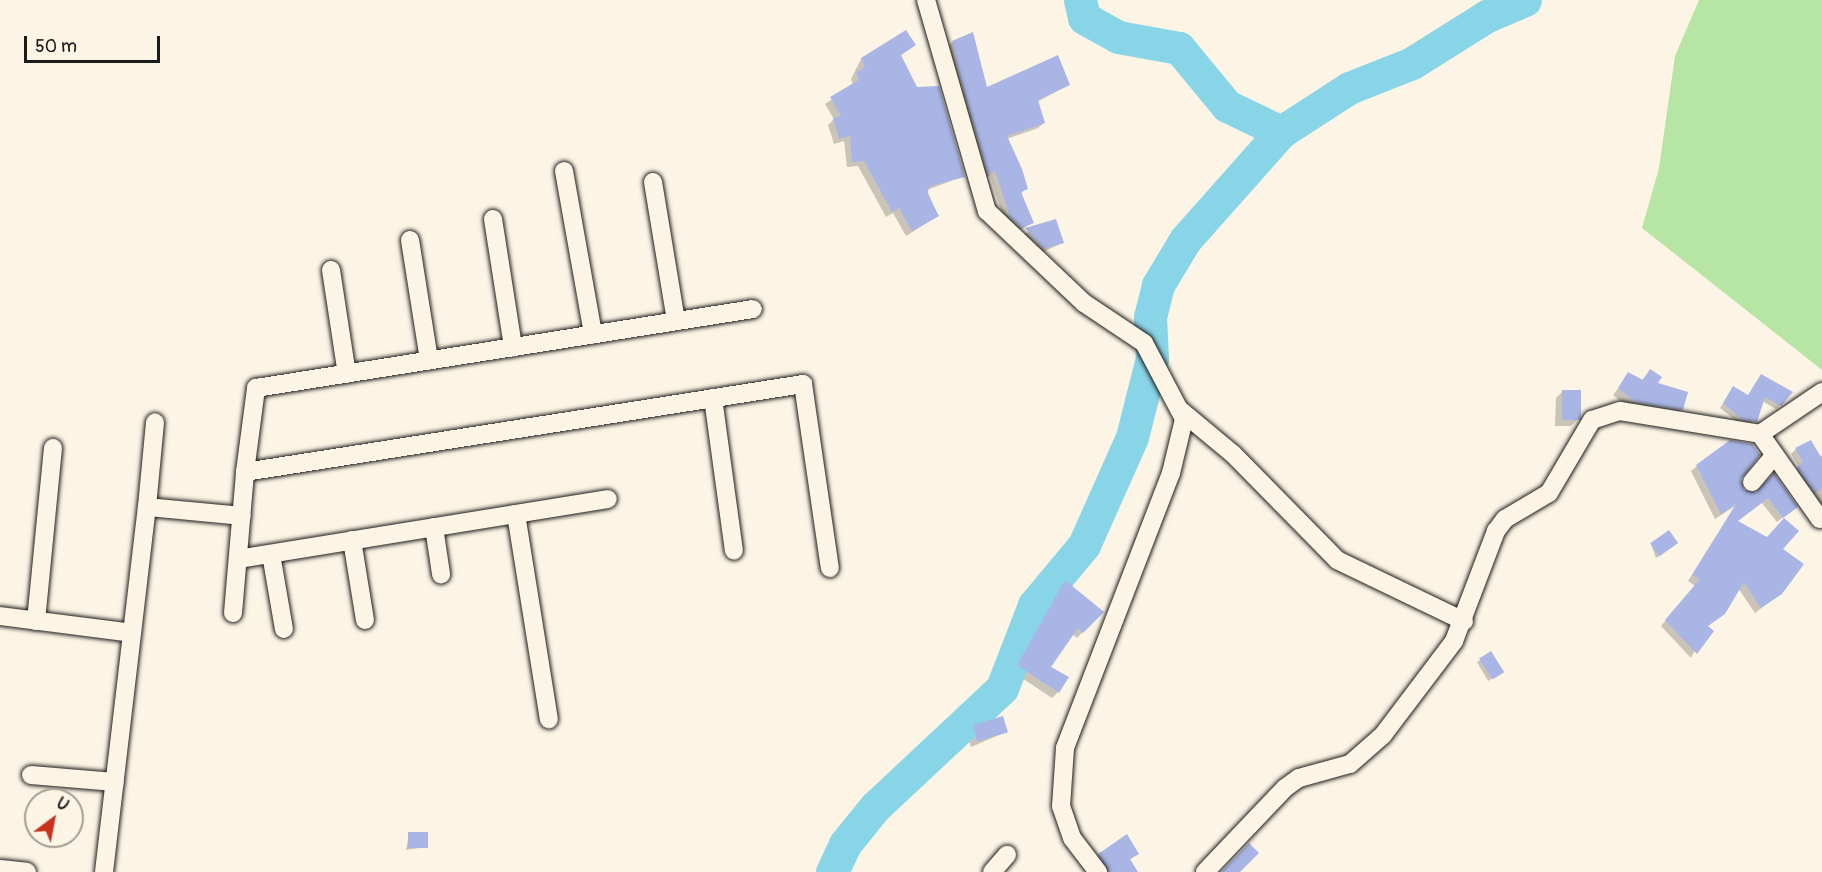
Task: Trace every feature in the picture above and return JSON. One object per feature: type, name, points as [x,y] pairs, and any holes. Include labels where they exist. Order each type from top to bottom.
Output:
[{"type":"street","points":[[926,0],[987,211],[1084,303],[1147,347],[1180,410],[1233,454],[1336,560],[1464,621]]},
{"type":"street","points":[[564,171],[593,334]]},
{"type":"street","points":[[653,182],[676,321]]},
{"type":"street","points":[[493,219],[513,347]]},
{"type":"street","points":[[410,240],[429,360]]},
{"type":"street","points":[[332,270],[347,374]]},
{"type":"street","points":[[233,613],[245,472],[256,388],[753,309]]},
{"type":"street","points":[[245,472],[803,384],[830,568]]},
{"type":"street","points":[[1205,872],[1285,788],[1299,778],[1350,764],[1366,753],[1425,683],[1464,621],[1496,531],[1505,519],[1549,493],[1592,420],[1620,411],[1760,434],[1822,392]]},
{"type":"street","points":[[713,398],[734,551]]},
{"type":"street","points":[[1098,872],[1072,838],[1061,806],[1065,748],[1171,473],[1182,429],[1180,410]]},
{"type":"street","points":[[104,872],[155,422]]},
{"type":"street","points":[[1760,434],[1820,519]]},
{"type":"street","points":[[36,621],[53,448]]},
{"type":"street","points":[[1752,482],[1775,455]]},
{"type":"street","points":[[238,559],[608,500]]},
{"type":"street","points":[[147,507],[242,516]]},
{"type":"street","points":[[516,514],[549,718]]},
{"type":"street","points":[[434,527],[441,574]]},
{"type":"street","points":[[352,540],[364,620]]},
{"type":"street","points":[[271,554],[284,629]]},
{"type":"street","points":[[0,616],[132,633]]},
{"type":"street","points":[[31,775],[115,782]]},
{"type":"street","points":[[992,872],[1007,855]]},
{"type":"street","points":[[0,868],[27,872]]},
{"type":"green space","points":[[1699,0],[1822,0],[1822,370],[1642,228],[1659,168],[1675,56]]},
{"type":"building","points":[[906,30],[916,45],[901,55],[917,87],[939,86],[965,177],[930,186],[927,193],[939,216],[912,231],[899,208],[892,212],[864,161],[852,162],[850,136],[839,139],[833,118],[841,116],[830,97],[859,80],[856,72],[865,68],[861,58]]},
{"type":"building","points":[[973,32],[987,87],[1058,55],[1070,85],[1038,100],[1045,123],[1007,136],[1022,169],[1028,189],[1021,192],[1034,223],[1022,228],[1010,217],[995,171],[988,174],[961,81],[952,41]]},
{"type":"building","points":[[1056,219],[1064,243],[1044,249],[1025,228]]},
{"type":"building","points":[[1650,369],[1662,377],[1658,383],[1688,392],[1683,410],[1636,402],[1618,388],[1628,372],[1643,380]]},
{"type":"building","points":[[1761,374],[1793,392],[1781,406],[1765,397],[1757,422],[1743,420],[1723,403],[1733,386],[1748,395]]},
{"type":"building","points":[[1562,390],[1581,390],[1581,420],[1562,420]]},
{"type":"building","points":[[1730,440],[1752,444],[1760,455],[1741,479],[1744,490],[1756,492],[1774,473],[1798,507],[1783,518],[1768,498],[1738,521],[1767,537],[1784,518],[1799,531],[1783,549],[1804,564],[1782,594],[1761,608],[1744,582],[1725,614],[1708,626],[1714,631],[1697,654],[1665,620],[1700,579],[1692,575],[1736,504],[1721,514],[1696,465]]},
{"type":"building","points":[[1811,440],[1822,459],[1822,488],[1815,493],[1797,467],[1803,462],[1795,448]]},
{"type":"building","points":[[1669,530],[1678,543],[1659,556],[1650,543]]},
{"type":"building","points":[[1065,580],[1104,612],[1083,633],[1078,628],[1051,667],[1069,677],[1059,693],[1017,665]]},
{"type":"building","points":[[1491,651],[1504,672],[1492,680],[1479,658]]},
{"type":"building","points":[[1003,716],[1008,732],[977,742],[972,725]]},
{"type":"building","points":[[408,832],[428,832],[428,848],[408,848]]},
{"type":"building","points":[[1127,834],[1139,854],[1130,859],[1138,872],[1109,872],[1098,854]]},
{"type":"building","points":[[1249,843],[1259,853],[1240,872],[1221,872]]},
{"type":"waterway","points":[[1080,0],[1084,18],[1118,37],[1179,48],[1227,106],[1281,132]]},
{"type":"waterway","points":[[832,872],[845,844],[875,807],[1002,688],[1034,605],[1084,545],[1132,437],[1152,358],[1150,317],[1158,285],[1185,240],[1281,132],[1349,88],[1412,63],[1487,16],[1525,0]]}]
